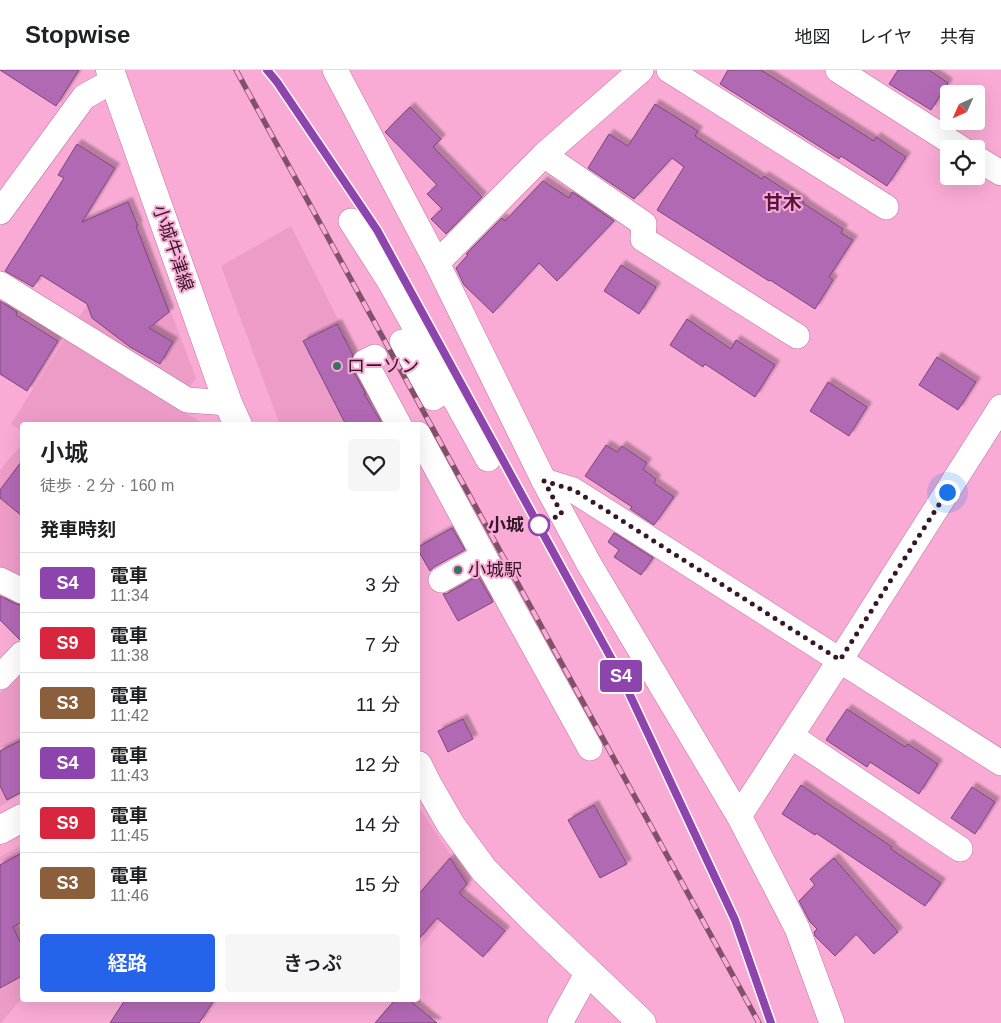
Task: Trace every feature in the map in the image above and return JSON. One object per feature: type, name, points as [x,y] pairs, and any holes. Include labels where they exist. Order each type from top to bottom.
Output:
[{"type":"street","points":[[335,70],[437,262],[544,481],[589,564],[740,816],[797,928],[832,1023]]},
{"type":"street","points":[[437,262],[544,155],[641,70]]},
{"type":"street","points":[[669,70],[886,207]]},
{"type":"street","points":[[840,71],[948,140]]},
{"type":"street","points":[[0,212],[84,97],[112,75]]},
{"type":"street","name":"小城牛津線","points":[[112,75],[233,414]]},
{"type":"street","points":[[544,155],[644,224],[644,239],[797,336]]},
{"type":"street","points":[[985,163],[1001,173]]},
{"type":"street","points":[[351,221],[390,282],[412,340],[488,459]]},
{"type":"street","points":[[0,284],[187,400],[233,414]]},
{"type":"street","points":[[397,422],[365,362],[378,362],[412,340]]},
{"type":"street","points":[[378,362],[408,422]]},
{"type":"street","points":[[740,816],[1001,407]]},
{"type":"street","points":[[420,446],[481,558],[590,748]]},
{"type":"street","points":[[544,481],[574,490],[1001,763]]},
{"type":"street","points":[[441,580],[481,558]]},
{"type":"street","points":[[0,580],[20,590]]},
{"type":"street","points":[[0,677],[20,656]]},
{"type":"street","points":[[791,736],[960,849]]},
{"type":"street","points":[[420,768],[451,825],[484,870],[642,1023]]},
{"type":"street","points":[[560,1023],[588,972]]},
{"type":"shaded area","points":[[291,226],[380,400],[342,422],[279,422],[221,266]]},
{"type":"shaded area","points":[[142,235],[196,378],[176,407],[201,422],[20,422],[20,430],[11,424],[121,254]]},
{"type":"shaded area","points":[[20,446],[20,581],[0,570],[0,470]]},
{"type":"shaded area","points":[[20,673],[20,795],[0,806],[0,693]]},
{"type":"shaded area","points":[[420,809],[471,885],[420,947]]},
{"type":"shaded area","points":[[20,846],[20,1000],[1,1023],[0,1023],[0,857]]},
{"type":"building","points":[[0,70],[79,70],[56,106]]},
{"type":"building","points":[[728,70],[761,70],[874,141],[876,137],[906,157],[887,186],[841,156],[839,159],[720,84]]},
{"type":"building","points":[[898,70],[929,70],[948,83],[947,85],[940,85],[940,96],[931,110],[889,84]]},
{"type":"building","points":[[655,104],[698,131],[695,136],[762,179],[764,176],[804,202],[843,229],[841,233],[853,240],[829,277],[833,280],[815,309],[657,210],[684,167],[672,158],[634,199],[588,168],[609,134],[628,146]]},
{"type":"building","points":[[410,107],[441,139],[433,147],[482,197],[446,234],[431,219],[442,209],[427,194],[437,185],[385,132]]},
{"type":"building","points":[[77,144],[115,168],[82,222],[128,202],[138,226],[136,226],[169,312],[149,328],[173,342],[160,364],[130,347],[92,318],[87,304],[41,275],[33,287],[5,271],[64,178],[58,175]]},
{"type":"building","points":[[543,181],[569,198],[572,192],[614,221],[557,281],[539,263],[493,313],[464,285],[456,268],[468,255],[466,254],[502,218],[505,221]]},
{"type":"building","points":[[621,265],[656,287],[639,314],[604,291]]},
{"type":"building","points":[[0,301],[17,312],[16,315],[58,341],[27,391],[0,374]]},
{"type":"building","points":[[687,319],[731,349],[736,340],[775,365],[755,397],[705,364],[703,367],[670,345]]},
{"type":"building","name":"ローソン","points":[[337,324],[353,355],[352,369],[366,394],[364,394],[381,422],[344,422],[303,341]]},
{"type":"building","points":[[937,357],[976,382],[958,410],[919,385]]},
{"type":"building","points":[[828,382],[867,407],[849,436],[810,411]]},
{"type":"building","points":[[606,445],[617,452],[622,446],[647,463],[643,469],[656,479],[654,483],[674,497],[654,525],[630,509],[632,507],[585,476]]},
{"type":"building","points":[[20,464],[20,514],[0,498],[0,490]]},
{"type":"building","points":[[452,528],[465,550],[430,571],[420,554],[420,546]]},
{"type":"building","points":[[614,533],[653,558],[641,575],[614,557],[619,550],[608,542]]},
{"type":"building","points":[[478,576],[493,602],[458,621],[443,594]]},
{"type":"building","points":[[0,596],[20,605],[20,640],[0,620]]},
{"type":"building","points":[[847,709],[905,747],[908,744],[938,764],[919,794],[870,762],[867,767],[826,740]]},
{"type":"building","points":[[463,719],[473,739],[448,752],[438,731]]},
{"type":"building","points":[[20,741],[20,793],[7,800],[0,786],[0,751]]},
{"type":"building","points":[[801,785],[941,883],[925,906],[816,833],[815,835],[782,814]]},
{"type":"building","points":[[972,787],[995,802],[975,834],[951,818]]},
{"type":"building","points":[[594,805],[627,864],[600,878],[568,820]]},
{"type":"building","points":[[20,854],[20,923],[13,927],[20,942],[20,977],[0,988],[0,865]]},
{"type":"building","points":[[450,858],[467,884],[459,893],[505,931],[483,957],[437,918],[420,938],[420,893]]},
{"type":"building","points":[[834,858],[898,932],[874,954],[856,934],[835,956],[815,936],[814,932],[817,929],[810,922],[799,901],[815,885],[810,879]]},
{"type":"building","points":[[124,1002],[213,1002],[199,1023],[110,1023]]},
{"type":"building","points":[[393,1002],[411,1002],[437,1023],[375,1023]]},
{"type":"railway","points":[[236,70],[759,1023]]},
{"type":"railway","points":[[267,70],[377,230],[622,677],[735,920],[771,1023]]},
{"type":"train","name":"S4","points":[[267,70],[377,230],[622,678],[735,920],[771,1023]]},
{"type":"place","name":"ローソン","points":[[337,366]]},
{"type":"place","name":"小城","points":[[539,525]]},
{"type":"place","name":"小城駅","points":[[458,570]]},
{"type":"district","name":"甘木","points":[[783,202]]},
{"type":"route","points":[[539,525],[562,514],[544,481],[574,490],[840,660],[947,492]]}]
